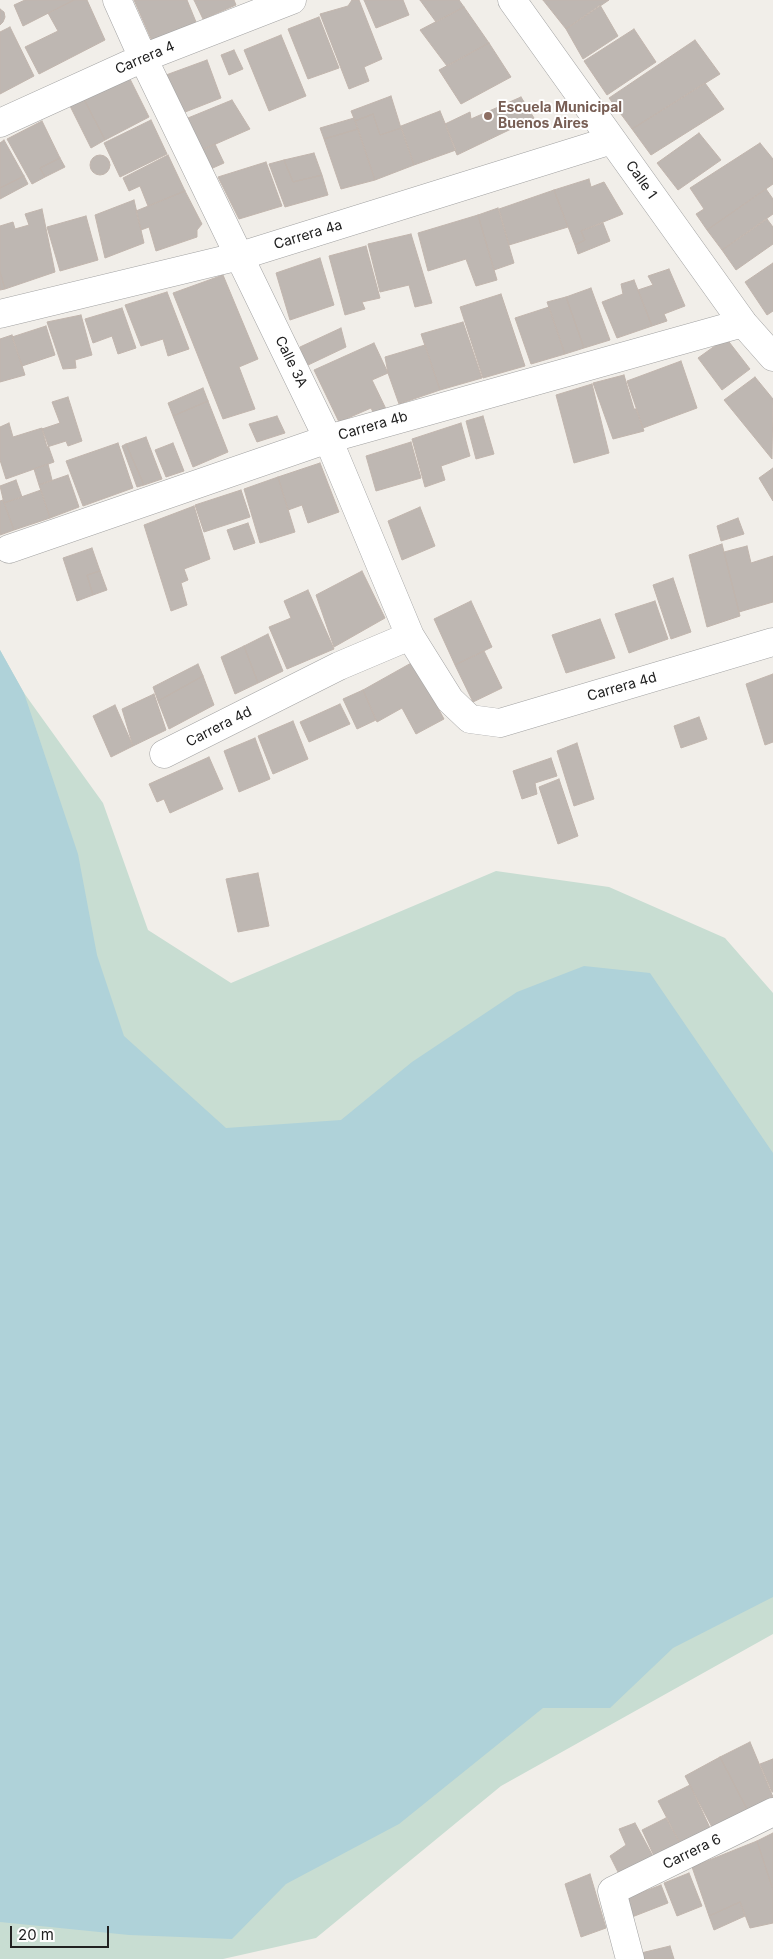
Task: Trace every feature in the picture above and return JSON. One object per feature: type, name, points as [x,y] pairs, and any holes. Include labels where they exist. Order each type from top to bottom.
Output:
[{"type":"street","name":"Calle 3A","points":[[117,0],[143,58],[328,439],[410,636],[450,700],[470,719]]},
{"type":"street","name":"Carrera 4","points":[[0,122],[143,58],[292,0]]},
{"type":"street","name":"Calle 1","points":[[512,0],[743,323],[773,357]]},
{"type":"street","name":"Carrera 4a","points":[[0,314],[240,256],[612,140]]},
{"type":"street","name":"Carrera 4b","points":[[9,549],[328,439],[743,323]]},
{"type":"street","name":"Carrera 4d","points":[[164,754],[339,666],[410,636]]},
{"type":"street","name":"Carrera 4d","points":[[470,719],[500,723],[773,642]]},
{"type":"street","name":"Carrera 6","points":[[630,1959],[612,1891],[773,1812]]},
{"type":"green space","points":[[0,650],[24,693],[103,803],[148,930],[231,983],[496,871],[609,887],[725,938],[773,993],[773,1634],[501,1786],[316,1938],[223,1959],[0,1959]]},
{"type":"water","points":[[0,650],[24,693],[78,854],[97,955],[124,1036],[226,1128],[341,1120],[412,1062],[517,992],[584,966],[650,973],[773,1153],[773,1597],[673,1648],[610,1708],[543,1708],[399,1824],[286,1884],[232,1939],[129,1935],[0,1922]]},
{"type":"building","points":[[25,0],[74,0],[23,26],[14,5]]},
{"type":"building","points":[[74,0],[87,0],[105,40],[39,74],[25,47],[58,31],[48,13]]},
{"type":"building","points":[[134,0],[187,0],[196,22],[152,41]]},
{"type":"building","points":[[194,0],[234,0],[236,5],[203,19]]},
{"type":"building","points":[[352,0],[359,0],[382,59],[364,67],[369,81],[349,89],[320,14],[348,6]]},
{"type":"building","points":[[364,0],[403,0],[409,15],[376,28]]},
{"type":"building","points":[[420,0],[459,0],[464,7],[436,22]]},
{"type":"building","points":[[543,0],[609,0],[566,29]]},
{"type":"building","points":[[600,5],[618,36],[583,59],[566,29]]},
{"type":"building","points":[[464,7],[489,43],[447,66],[420,30]]},
{"type":"building","points":[[0,9],[4,12],[5,17],[0,25]]},
{"type":"building","points":[[319,17],[339,68],[308,79],[288,29]]},
{"type":"building","points":[[10,27],[34,76],[0,94],[0,32]]},
{"type":"building","points":[[634,29],[656,62],[607,95],[584,61]]},
{"type":"building","points":[[281,35],[306,96],[269,111],[244,50]]},
{"type":"building","points":[[695,40],[720,74],[632,129],[609,98]]},
{"type":"building","points":[[489,43],[511,77],[461,104],[439,70]]},
{"type":"building","points":[[234,50],[243,69],[229,75],[221,55]]},
{"type":"building","points":[[207,60],[221,98],[180,114],[166,75]]},
{"type":"building","points":[[129,77],[149,117],[105,140],[84,99]]},
{"type":"building","points":[[705,83],[724,109],[651,155],[632,129]]},
{"type":"building","points":[[391,96],[401,128],[380,135],[373,114],[355,121],[351,111]]},
{"type":"building","points":[[521,97],[534,118],[457,155],[445,124],[470,112],[471,119]]},
{"type":"building","points":[[84,99],[105,140],[91,148],[70,106]]},
{"type":"building","points":[[232,100],[250,129],[202,150],[183,120]]},
{"type":"building","points":[[440,111],[456,150],[414,165],[401,126]]},
{"type":"building","points":[[373,114],[380,135],[401,128],[414,165],[375,180],[355,121]]},
{"type":"building","points":[[354,118],[358,129],[324,139],[320,128]]},
{"type":"building","points":[[151,120],[167,154],[120,177],[104,143]]},
{"type":"building","points":[[42,121],[60,158],[40,168],[45,177],[32,184],[7,139]]},
{"type":"building","points":[[358,129],[375,180],[341,189],[324,139]]},
{"type":"building","points":[[699,133],[721,160],[678,190],[657,163]]},
{"type":"building","points":[[4,140],[24,176],[0,188],[0,143]]},
{"type":"building","points":[[760,143],[773,159],[773,184],[707,230],[696,214],[704,209],[690,188]]},
{"type":"building","points":[[215,144],[224,163],[206,171],[195,153]]},
{"type":"building","points":[[314,153],[322,175],[293,182],[284,160]]},
{"type":"building","points":[[100,155],[107,158],[110,165],[107,172],[100,175],[93,172],[90,165],[93,158]]},
{"type":"building","points":[[168,155],[185,191],[148,206],[140,186],[129,191],[123,178]]},
{"type":"building","points":[[60,158],[65,167],[45,177],[40,168]]},
{"type":"building","points":[[284,160],[293,182],[322,175],[328,195],[285,207],[269,164]]},
{"type":"building","points":[[266,162],[282,206],[239,219],[218,177]]},
{"type":"building","points":[[24,176],[28,184],[0,199],[0,188]]},
{"type":"building","points":[[589,179],[591,187],[604,182],[623,214],[581,231],[585,240],[575,245],[554,190]]},
{"type":"building","points":[[766,189],[773,199],[773,214],[722,250],[707,230]]},
{"type":"building","points":[[554,190],[568,227],[509,245],[499,209]]},
{"type":"building","points":[[185,191],[202,224],[197,230],[197,237],[156,251],[149,227],[141,230],[136,211]]},
{"type":"building","points":[[134,200],[144,243],[105,258],[95,215]]},
{"type":"building","points":[[498,208],[514,263],[494,270],[478,215]]},
{"type":"building","points":[[42,209],[55,272],[5,289],[0,272],[0,226],[13,222],[15,229],[29,225],[25,214]]},
{"type":"building","points":[[478,215],[497,280],[476,286],[466,259],[428,271],[418,233]]},
{"type":"building","points":[[86,216],[98,260],[60,271],[47,227]]},
{"type":"building","points":[[767,219],[773,227],[773,244],[736,270],[722,250]]},
{"type":"building","points":[[603,223],[610,241],[578,254],[575,245],[585,240],[581,231]]},
{"type":"building","points":[[411,234],[432,303],[415,307],[409,285],[380,292],[368,244]]},
{"type":"building","points":[[366,246],[380,298],[362,302],[365,309],[345,315],[329,256]]},
{"type":"building","points":[[320,258],[334,305],[290,320],[276,273]]},
{"type":"building","points":[[773,263],[773,311],[767,315],[745,282]]},
{"type":"building","points":[[669,269],[685,306],[664,314],[667,321],[652,326],[638,290],[653,285],[648,276]]},
{"type":"building","points":[[0,272],[5,289],[0,290]]},
{"type":"building","points":[[223,275],[258,359],[239,367],[255,409],[223,419],[173,293]]},
{"type":"building","points":[[634,280],[652,326],[617,338],[602,302],[623,294],[621,284]]},
{"type":"building","points":[[591,288],[610,340],[584,348],[566,297]]},
{"type":"building","points":[[167,292],[189,349],[168,356],[163,339],[141,346],[125,305]]},
{"type":"building","points":[[501,294],[525,366],[483,378],[460,307]]},
{"type":"building","points":[[566,297],[584,348],[565,354],[547,302]]},
{"type":"building","points":[[549,307],[565,354],[531,364],[515,318]]},
{"type":"building","points":[[122,308],[136,348],[118,354],[112,336],[93,343],[85,319]]},
{"type":"building","points":[[81,315],[92,355],[75,360],[76,368],[63,369],[47,322]]},
{"type":"building","points":[[463,322],[482,378],[440,390],[421,334]]},
{"type":"building","points":[[46,326],[55,355],[22,366],[12,337]]},
{"type":"building","points":[[341,328],[346,347],[306,366],[300,347]]},
{"type":"building","points":[[12,335],[25,375],[0,382],[0,339]]},
{"type":"building","points":[[726,338],[750,369],[722,390],[698,358]]},
{"type":"building","points":[[374,343],[388,373],[372,380],[386,409],[374,414],[371,408],[339,422],[314,370]]},
{"type":"building","points":[[425,345],[440,390],[399,404],[388,373],[385,357]]},
{"type":"building","points":[[681,361],[697,408],[643,428],[627,381]]},
{"type":"building","points":[[624,375],[634,409],[636,409],[644,431],[613,439],[593,383]]},
{"type":"building","points":[[755,377],[773,399],[772,459],[724,400]]},
{"type":"building","points":[[592,384],[609,453],[574,463],[556,395]]},
{"type":"building","points":[[203,388],[208,401],[173,416],[168,403]]},
{"type":"building","points":[[68,397],[82,441],[68,446],[66,441],[47,447],[42,429],[60,423],[52,402]]},
{"type":"building","points":[[208,401],[228,452],[193,467],[173,416]]},
{"type":"building","points":[[277,416],[285,433],[257,442],[249,424]]},
{"type":"building","points":[[483,416],[494,454],[476,459],[466,421]]},
{"type":"building","points":[[9,423],[13,437],[42,428],[54,462],[6,479],[0,460],[0,427]]},
{"type":"building","points":[[461,423],[470,456],[441,466],[445,480],[425,487],[412,439]]},
{"type":"building","points":[[146,437],[162,479],[144,485],[126,444]]},
{"type":"building","points":[[411,442],[421,478],[376,491],[366,456]]},
{"type":"building","points":[[118,443],[133,488],[83,506],[66,461]]},
{"type":"building","points":[[173,443],[184,471],[166,477],[155,450]]},
{"type":"building","points":[[126,444],[144,485],[137,487],[122,446]]},
{"type":"building","points":[[320,463],[339,512],[308,523],[302,505],[288,510],[278,477]]},
{"type":"building","points":[[48,464],[52,480],[39,485],[34,469]]},
{"type":"building","points":[[773,468],[773,501],[759,478]]},
{"type":"building","points":[[68,475],[79,507],[50,518],[39,485]]},
{"type":"building","points":[[278,477],[295,532],[260,543],[244,489]]},
{"type":"building","points":[[16,480],[22,497],[4,503],[0,486]]},
{"type":"building","points":[[41,490],[50,518],[14,530],[4,503]]},
{"type":"building","points":[[241,490],[250,517],[204,532],[195,505]]},
{"type":"building","points":[[3,500],[14,530],[0,535],[0,501]]},
{"type":"building","points":[[194,506],[210,559],[184,569],[188,580],[181,583],[187,605],[171,611],[144,525]]},
{"type":"building","points":[[420,507],[435,546],[402,560],[388,521]]},
{"type":"building","points":[[738,518],[744,534],[721,541],[717,526]]},
{"type":"building","points":[[248,523],[255,543],[234,550],[227,530]]},
{"type":"building","points":[[722,544],[740,616],[707,627],[689,555]]},
{"type":"building","points":[[747,546],[751,563],[773,556],[773,602],[739,612],[724,552]]},
{"type":"building","points":[[92,548],[100,571],[87,575],[93,595],[77,601],[63,558]]},
{"type":"building","points":[[100,571],[107,590],[93,595],[87,575]]},
{"type":"building","points":[[362,571],[385,618],[334,647],[316,595]]},
{"type":"building","points":[[673,578],[691,632],[671,639],[653,585]]},
{"type":"building","points":[[308,590],[334,649],[287,669],[269,627],[291,618],[284,601]]},
{"type":"building","points":[[471,601],[492,647],[455,665],[434,619]]},
{"type":"building","points":[[655,601],[668,639],[629,653],[615,614]]},
{"type":"building","points":[[600,619],[615,658],[566,673],[552,635]]},
{"type":"building","points":[[268,634],[283,671],[258,683],[244,646]]},
{"type":"building","points":[[244,646],[258,683],[235,694],[221,657]]},
{"type":"building","points":[[484,651],[502,688],[473,702],[455,665]]},
{"type":"building","points":[[413,662],[444,719],[416,734],[402,708],[377,722],[363,690]]},
{"type":"building","points":[[198,664],[203,676],[158,701],[153,687]]},
{"type":"building","points":[[773,674],[773,742],[765,745],[746,684]]},
{"type":"building","points":[[203,676],[214,705],[169,729],[158,701]]},
{"type":"building","points":[[363,690],[376,720],[357,729],[343,699]]},
{"type":"building","points":[[154,694],[166,730],[133,746],[122,709]]},
{"type":"building","points":[[340,704],[350,724],[309,742],[300,722]]},
{"type":"building","points":[[115,705],[133,746],[111,757],[93,716]]},
{"type":"building","points":[[699,717],[707,739],[681,748],[674,726]]},
{"type":"building","points":[[293,721],[308,759],[273,774],[258,736]]},
{"type":"building","points":[[255,738],[270,779],[239,792],[224,751]]},
{"type":"building","points":[[577,743],[594,799],[574,806],[557,751]]},
{"type":"building","points":[[209,757],[223,789],[170,813],[164,799],[157,802],[149,784]]},
{"type":"building","points":[[551,758],[557,776],[535,783],[537,794],[522,799],[513,771]]},
{"type":"building","points":[[559,779],[578,836],[558,844],[539,787]]},
{"type":"building","points":[[258,873],[269,926],[238,932],[226,879]]},
{"type":"building","points":[[750,1742],[773,1797],[748,1811],[720,1757]]},
{"type":"building","points":[[720,1757],[748,1811],[713,1829],[685,1776]]},
{"type":"building","points":[[773,1759],[773,1792],[772,1792],[760,1764]]},
{"type":"building","points":[[690,1785],[711,1830],[681,1845],[658,1801]]},
{"type":"building","points":[[666,1818],[681,1845],[655,1858],[642,1830]]},
{"type":"building","points":[[635,1823],[654,1858],[620,1876],[610,1856],[626,1845],[619,1829]]},
{"type":"building","points":[[773,1833],[773,1890],[757,1841]]},
{"type":"building","points":[[757,1841],[773,1890],[773,1923],[750,1928],[740,1902],[709,1916],[692,1867]]},
{"type":"building","points":[[689,1873],[702,1906],[677,1916],[664,1883]]},
{"type":"building","points":[[590,1874],[606,1928],[581,1937],[565,1884]]},
{"type":"building","points":[[661,1885],[668,1903],[632,1917],[627,1898]]},
{"type":"building","points":[[740,1902],[745,1916],[714,1930],[709,1916]]},
{"type":"building","points":[[670,1946],[674,1959],[642,1959],[641,1953]]},
{"type":"place","name":"Escuela Municipal Buenos Aires","points":[[488,116]]}]
